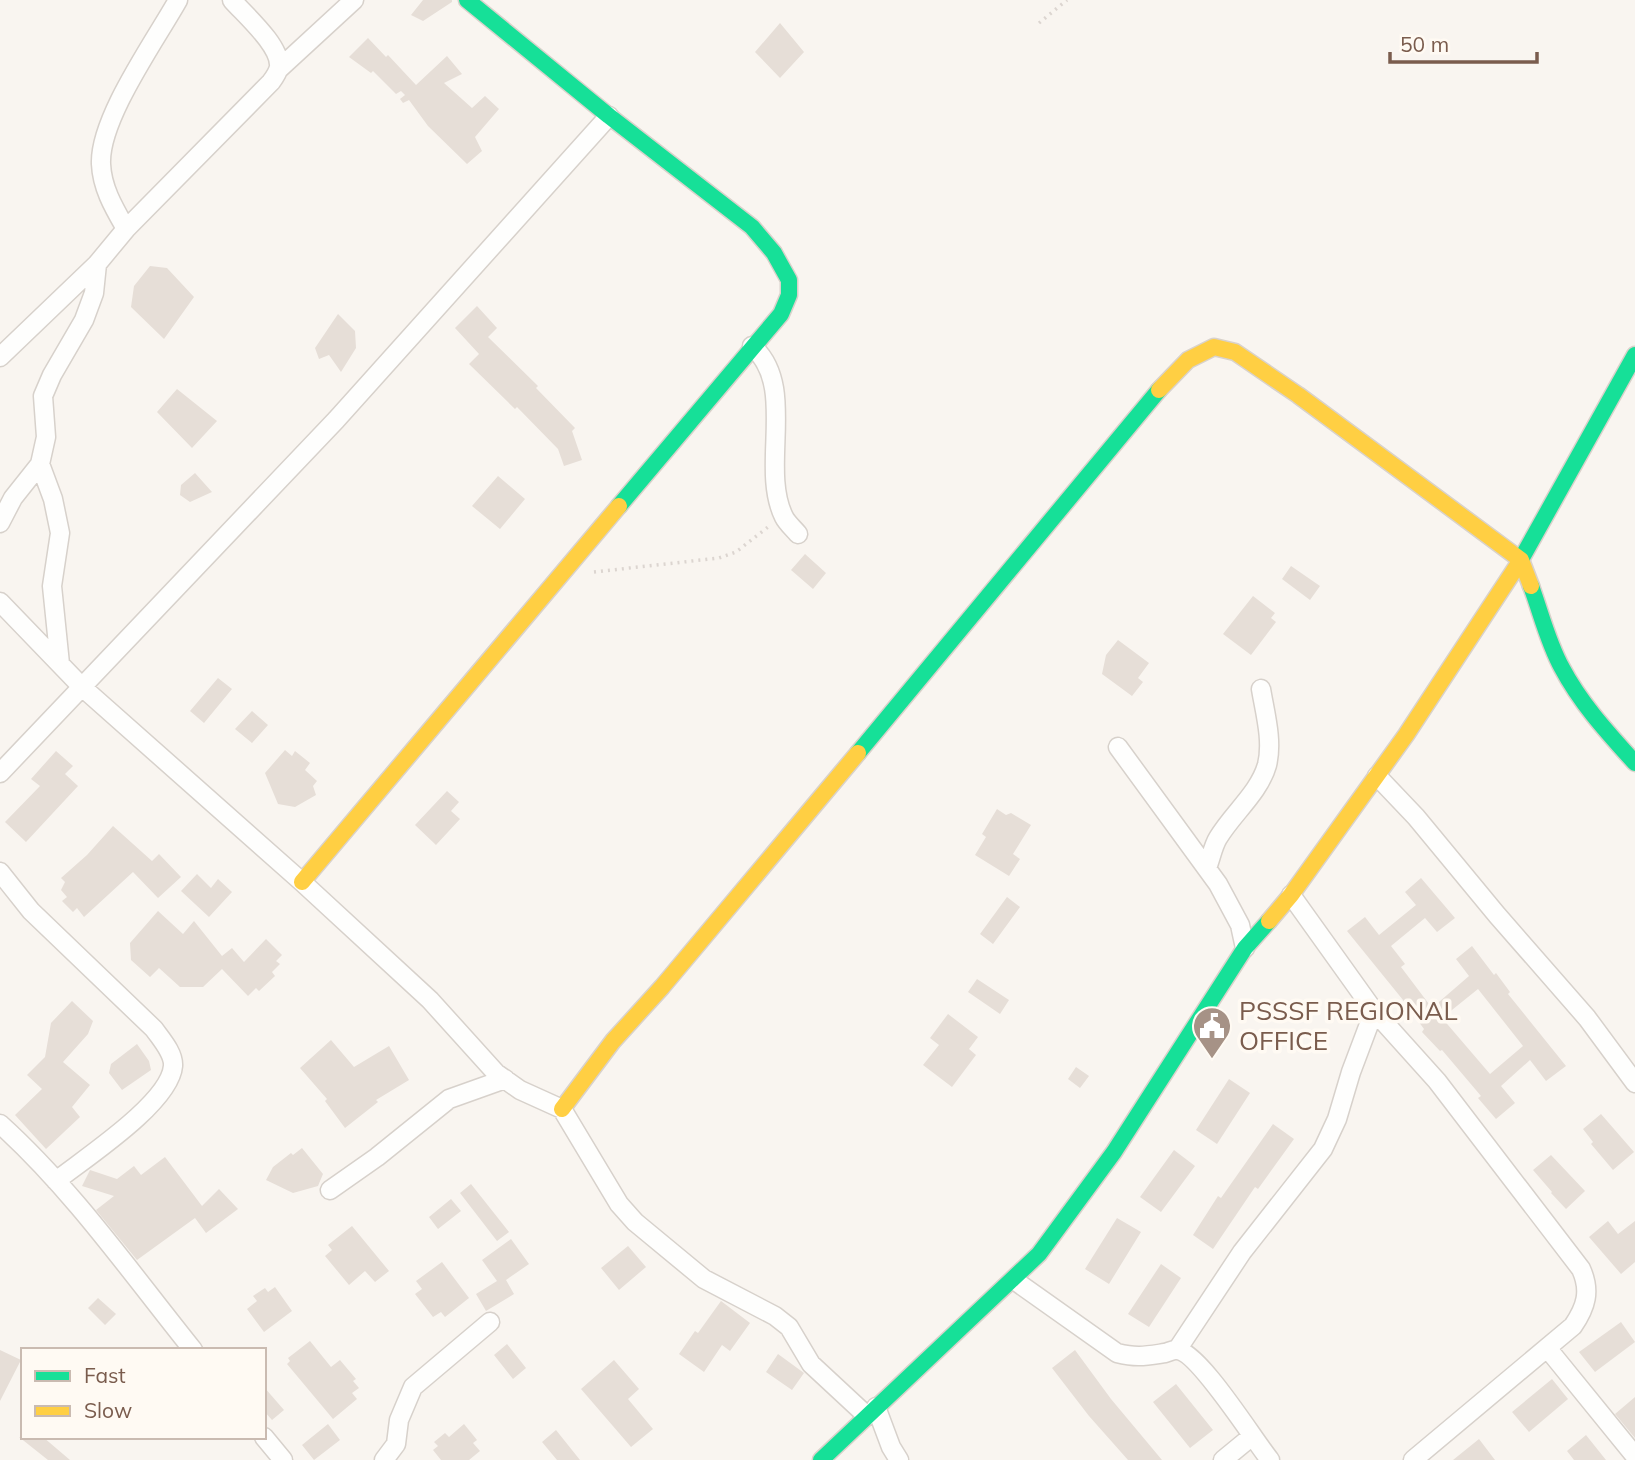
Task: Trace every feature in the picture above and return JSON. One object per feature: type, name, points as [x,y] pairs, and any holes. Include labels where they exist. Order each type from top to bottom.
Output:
[{"type":"street","points":[[125,229],[104,182],[101,162],[104,135],[126,89],[178,0]]},
{"type":"street","points":[[232,0],[272,46],[277,55],[279,69]]},
{"type":"street","points":[[0,357],[97,264],[125,229],[247,108],[279,69],[355,0]]},
{"type":"street","points":[[302,882],[787,304],[789,280],[784,268],[751,227],[467,0]]},
{"type":"street","points":[[0,773],[336,420],[609,116]]},
{"type":"street","points":[[0,523],[13,498],[40,464],[46,437],[43,396],[84,320],[94,293],[97,264]]},
{"type":"street","points":[[752,346],[763,355],[771,377],[777,494],[783,514],[798,534]]},
{"type":"street","points":[[562,1109],[613,1041],[737,898],[1156,394],[1188,360],[1214,347],[1235,352],[1259,366],[1354,439],[1521,560],[1560,665],[1593,718],[1635,763]]},
{"type":"street","points":[[821,1460],[1039,1254],[1114,1152],[1245,948],[1291,895],[1377,776],[1521,560],[1635,355]]},
{"type":"street","points":[[40,464],[53,499],[60,533],[52,586],[60,664]]},
{"type":"street","points":[[0,602],[82,687],[302,882],[430,1000],[477,1054],[520,1090],[562,1109],[619,1204],[635,1222],[704,1279],[775,1316],[789,1327],[811,1363],[871,1411],[899,1460]]},
{"type":"street","points":[[1207,868],[1216,840],[1250,796],[1267,764],[1268,737],[1261,689]]},
{"type":"street","points":[[1118,747],[1207,868],[1232,907],[1240,925],[1245,948]]},
{"type":"street","points":[[1377,776],[1416,817],[1587,1018],[1635,1083]]},
{"type":"street","points":[[0,872],[30,911],[154,1029],[174,1063],[171,1079],[152,1104],[56,1181]]},
{"type":"street","points":[[1291,895],[1374,1011],[1437,1082],[1581,1269],[1587,1283],[1582,1313],[1573,1326],[1413,1460]]},
{"type":"street","points":[[1177,1350],[1242,1252],[1323,1149],[1337,1119],[1374,1011]]},
{"type":"street","points":[[330,1190],[377,1157],[449,1099],[505,1079]]},
{"type":"street","points":[[0,1124],[56,1181],[191,1348]]},
{"type":"street","points":[[1014,1280],[1117,1353],[1136,1358],[1177,1350],[1192,1357],[1204,1369],[1270,1460]]},
{"type":"street","points":[[384,1460],[396,1444],[399,1420],[413,1387],[490,1322]]},
{"type":"street","points":[[1548,1349],[1635,1456]]},
{"type":"street","points":[[1223,1460],[1251,1437]]},
{"type":"street","points":[[266,1439],[283,1460]]},
{"type":"path","points":[[1039,23],[1066,0]]},
{"type":"path","points":[[560,576],[719,558],[736,552],[783,514]]},
{"type":"building","points":[[423,0],[452,2],[423,21],[411,15]]},
{"type":"building","points":[[780,23],[804,52],[780,78],[755,52]]},
{"type":"building","points":[[368,38],[416,85],[447,56],[462,74],[444,83],[472,108],[485,96],[499,109],[475,137],[482,151],[467,164],[428,126],[409,100],[403,103],[400,99],[405,95],[401,91],[396,94],[373,71],[371,73],[349,57]]},
{"type":"building","points":[[150,266],[167,268],[194,297],[164,339],[131,307],[134,286]]},
{"type":"building","points":[[477,306],[497,328],[488,337],[538,386],[536,388],[575,428],[572,431],[582,460],[564,466],[558,449],[469,364],[479,354],[455,328]]},
{"type":"building","points":[[338,314],[355,331],[356,348],[341,372],[329,355],[319,359],[315,348]]},
{"type":"building","points":[[177,389],[217,421],[192,448],[157,412]]},
{"type":"building","points":[[195,473],[212,492],[190,502],[180,495],[181,485]]},
{"type":"building","points":[[498,476],[525,499],[500,529],[472,506]]},
{"type":"building","points":[[805,554],[826,573],[813,589],[791,570]]},
{"type":"building","points":[[1291,566],[1320,586],[1310,600],[1282,579]]},
{"type":"building","points":[[1253,596],[1275,613],[1271,618],[1276,622],[1251,655],[1223,634]]},
{"type":"building","points":[[1118,640],[1149,663],[1138,678],[1143,682],[1132,696],[1102,674],[1106,655]]},
{"type":"building","points":[[218,678],[232,689],[204,723],[190,711]]},
{"type":"building","points":[[252,711],[268,725],[252,743],[235,729]]},
{"type":"building","points":[[285,750],[292,756],[295,751],[310,763],[305,770],[317,781],[313,786],[316,795],[295,807],[278,804],[265,773]]},
{"type":"building","points":[[56,751],[73,766],[65,774],[78,786],[26,842],[5,822],[40,786],[31,779]]},
{"type":"building","points":[[447,791],[459,802],[451,811],[460,819],[436,845],[415,825]]},
{"type":"building","points":[[997,809],[1006,815],[1011,813],[1031,825],[1013,854],[1020,859],[1009,876],[975,855],[986,837],[982,834]]},
{"type":"building","points":[[113,826],[152,861],[159,854],[181,877],[158,898],[133,872],[84,917],[77,908],[73,912],[62,901],[67,897],[61,890],[65,882],[61,878],[87,855]]},
{"type":"building","points":[[197,874],[211,888],[218,879],[232,892],[209,917],[181,891]]},
{"type":"building","points":[[1421,878],[1455,918],[1437,932],[1425,918],[1391,946],[1405,964],[1401,967],[1432,1008],[1469,976],[1456,959],[1472,946],[1494,975],[1496,973],[1510,992],[1508,994],[1566,1066],[1546,1081],[1530,1060],[1501,1086],[1515,1103],[1496,1119],[1478,1098],[1481,1096],[1442,1050],[1422,1032],[1424,1029],[1403,1000],[1347,931],[1365,917],[1379,935],[1416,905],[1405,892]],"holes":[[[1478,989],[1523,1046],[1490,1074],[1442,1018]]]},
{"type":"building","points":[[1007,897],[1020,907],[993,944],[980,934]]},
{"type":"building","points":[[158,911],[183,934],[194,921],[222,956],[232,948],[244,962],[266,939],[282,955],[276,961],[280,964],[272,972],[275,976],[259,991],[256,988],[248,996],[222,969],[203,987],[180,987],[159,968],[150,977],[131,960],[130,943]]},
{"type":"building","points":[[977,979],[1009,1000],[1000,1014],[968,992]]},
{"type":"building","points":[[72,1001],[93,1021],[88,1034],[63,1062],[90,1085],[72,1107],[80,1117],[46,1149],[15,1115],[42,1089],[27,1075],[45,1057],[51,1023]]},
{"type":"building","points":[[948,1014],[978,1037],[969,1049],[976,1055],[952,1087],[923,1065],[939,1045],[930,1038]]},
{"type":"building","points":[[331,1040],[354,1067],[389,1046],[409,1080],[376,1100],[378,1102],[345,1128],[325,1101],[327,1099],[300,1068]]},
{"type":"building","points":[[137,1044],[149,1061],[151,1070],[122,1090],[109,1073],[111,1064]]},
{"type":"building","points":[[1076,1067],[1089,1076],[1080,1088],[1068,1079]]},
{"type":"building","points":[[1229,1079],[1250,1093],[1217,1144],[1196,1130]]},
{"type":"building","points":[[1601,1114],[1634,1152],[1613,1170],[1591,1144],[1593,1142],[1583,1129]]},
{"type":"building","points":[[1273,1124],[1294,1139],[1258,1189],[1255,1187],[1213,1249],[1193,1235],[1218,1196],[1221,1198]]},
{"type":"building","points":[[302,1148],[323,1174],[318,1186],[293,1193],[266,1180],[273,1167]]},
{"type":"building","points":[[1174,1150],[1195,1166],[1161,1212],[1140,1197]]},
{"type":"building","points":[[1551,1155],[1585,1191],[1566,1209],[1533,1170]]},
{"type":"building","points":[[165,1157],[202,1206],[219,1189],[238,1209],[206,1233],[195,1218],[137,1260],[96,1210],[114,1196],[82,1186],[90,1170],[117,1179],[134,1166],[141,1175]]},
{"type":"building","points":[[471,1184],[509,1232],[497,1241],[460,1193]]},
{"type":"building","points":[[451,1199],[461,1211],[438,1229],[429,1217]]},
{"type":"building","points":[[1117,1218],[1141,1232],[1109,1284],[1085,1269]]},
{"type":"building","points":[[1608,1221],[1618,1234],[1635,1221],[1635,1262],[1621,1274],[1589,1237]]},
{"type":"building","points":[[352,1226],[389,1271],[375,1282],[365,1271],[349,1285],[325,1256],[332,1250],[328,1245]]},
{"type":"building","points":[[511,1239],[529,1264],[506,1280],[514,1294],[486,1311],[476,1294],[497,1281],[482,1260]]},
{"type":"building","points":[[628,1246],[646,1267],[619,1290],[601,1268]]},
{"type":"building","points":[[442,1262],[469,1298],[445,1317],[441,1312],[433,1317],[415,1294],[422,1289],[416,1281]]},
{"type":"building","points":[[1161,1264],[1181,1278],[1149,1327],[1128,1314]]},
{"type":"building","points":[[275,1287],[292,1311],[264,1332],[247,1309],[257,1301],[253,1296],[265,1288],[268,1292]]},
{"type":"building","points":[[98,1298],[116,1314],[105,1325],[88,1308]]},
{"type":"building","points":[[721,1301],[750,1323],[730,1351],[722,1345],[704,1372],[679,1354]]},
{"type":"building","points":[[1621,1322],[1635,1342],[1595,1372],[1579,1352]]},
{"type":"building","points":[[310,1341],[331,1367],[340,1360],[356,1379],[353,1381],[359,1388],[352,1393],[357,1399],[333,1419],[287,1364],[290,1361],[288,1358]]},
{"type":"building","points":[[507,1344],[526,1368],[513,1379],[494,1355]]},
{"type":"building","points":[[0,1350],[21,1360],[0,1401]]},
{"type":"building","points":[[1075,1350],[1111,1399],[1162,1460],[1128,1460],[1089,1416],[1052,1368]]},
{"type":"building","points":[[778,1354],[804,1373],[792,1390],[766,1372]]},
{"type":"building","points":[[614,1360],[639,1389],[628,1399],[653,1429],[631,1447],[581,1389]]},
{"type":"building","points":[[1552,1379],[1568,1399],[1529,1432],[1512,1412]]},
{"type":"building","points":[[1176,1384],[1213,1430],[1190,1448],[1153,1402]]},
{"type":"building","points":[[266,1389],[284,1410],[272,1420],[266,1413]]},
{"type":"building","points":[[1635,1397],[1635,1438],[1615,1414]]},
{"type":"building","points":[[328,1424],[340,1440],[314,1460],[302,1445]]},
{"type":"building","points":[[464,1424],[477,1440],[473,1443],[480,1451],[469,1460],[441,1460],[433,1450],[438,1446],[434,1442],[445,1433],[449,1437]]},
{"type":"building","points":[[556,1430],[580,1460],[557,1460],[542,1442]]},
{"type":"building","points":[[1586,1435],[1606,1460],[1574,1460],[1567,1451]]},
{"type":"building","points":[[22,1439],[45,1439],[70,1460],[48,1460]]},
{"type":"building","points":[[1479,1439],[1495,1460],[1453,1460]]},
{"type":"traffic: fast","points":[[467,0],[609,116],[752,227],[774,253],[789,280],[789,295],[781,314],[619,506]]},
{"type":"traffic: fast","points":[[1519,563],[1635,355]]},
{"type":"traffic: fast","points":[[858,753],[1159,390]]},
{"type":"traffic: fast","points":[[1531,586],[1553,648],[1569,681],[1596,718],[1635,763]]},
{"type":"traffic: fast","points":[[821,1460],[1039,1254],[1114,1152],[1245,948],[1269,921]]},
{"type":"traffic: slow","points":[[1159,390],[1188,360],[1214,347],[1235,352],[1298,395],[1521,560],[1531,586]]},
{"type":"traffic: slow","points":[[302,882],[619,506]]},
{"type":"traffic: slow","points":[[1269,921],[1291,895],[1406,735],[1519,563]]},
{"type":"traffic: slow","points":[[562,1109],[613,1041],[662,987],[858,753]]},
{"type":"place","name":"PSSSF REGIONAL OFFICE","points":[[1212,1060]]}]
